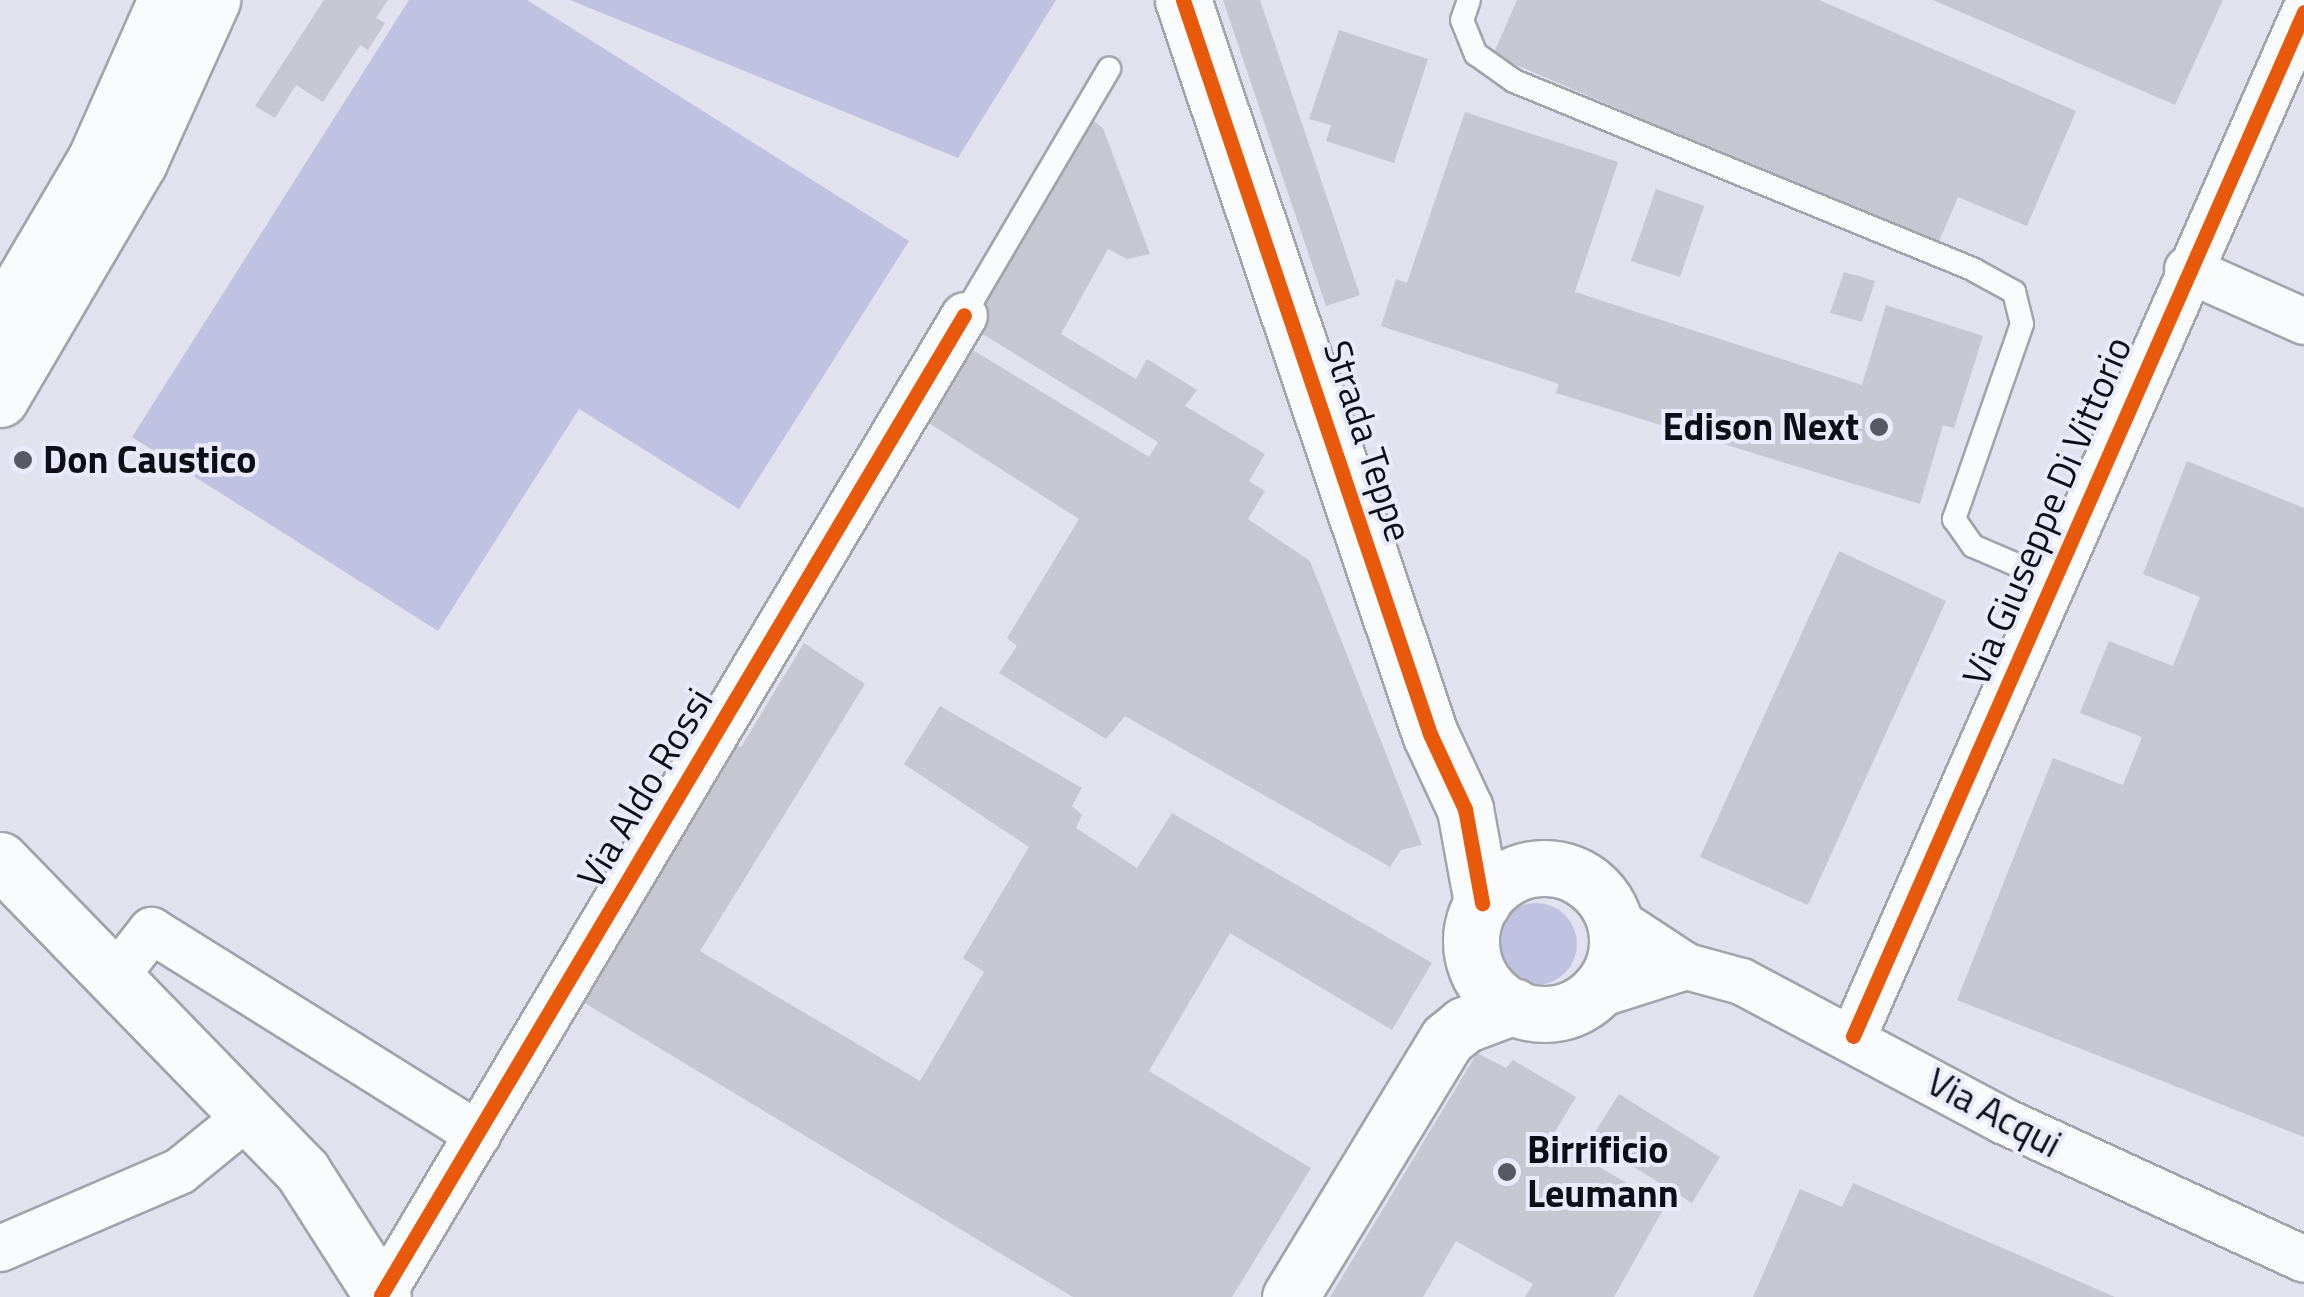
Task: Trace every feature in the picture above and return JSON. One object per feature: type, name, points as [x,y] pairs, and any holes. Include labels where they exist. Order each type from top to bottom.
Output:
[{"type":"street","points":[[0,321],[94,160],[166,0]]},
{"type":"street","points":[[0,400],[139,162],[212,0]]},
{"type":"street","name":"Strada Teppe","points":[[1183,0],[1430,734],[1465,809],[1482,903]]},
{"type":"street","name":"Via Giuseppe Di Vittorio","points":[[1853,1036],[2187,270],[2304,12]]},
{"type":"street","points":[[2187,270],[2304,320]]},
{"type":"street","name":"Via Aldo Rossi","points":[[382,1296],[964,314]]},
{"type":"street","name":"Strada Teppe","points":[[1465,809],[1527,869]]},
{"type":"street","points":[[0,860],[303,1172],[382,1296]]},
{"type":"street","points":[[1527,869],[1505,879],[1482,903],[1471,936],[1473,959],[1482,980],[1514,1006],[1546,1014],[1686,966]]},
{"type":"street","name":"Via Acqui","points":[[1527,869],[1574,874],[1593,887],[1613,918],[1686,966],[1741,981],[1853,1036],[2002,1120],[2304,1259]]},
{"type":"street","points":[[1592,996],[1616,952],[1613,918]]},
{"type":"street","points":[[114,977],[151,930],[478,1134]]},
{"type":"street","points":[[1447,1039],[1454,996],[1473,959]]},
{"type":"street","points":[[1290,1297],[1447,1039],[1464,1025],[1514,1006]]},
{"type":"street","points":[[0,1248],[179,1171],[248,1115]]},
{"type":"lane","points":[[1469,0],[1462,20],[1476,54],[1514,80],[1974,270],[2014,292],[2022,324],[1966,470],[1954,519],[1973,546],[2052,580]]},
{"type":"lane","points":[[964,314],[1109,69]]},
{"type":"shaded area","points":[[409,0],[527,0],[909,241],[739,509],[579,409],[438,631],[132,437]]},
{"type":"shaded area","points":[[570,0],[1056,0],[958,158]]},
{"type":"shaded area","points":[[1536,903],[1552,906],[1565,915],[1574,928],[1574,960],[1565,973],[1552,982],[1536,985],[1520,982],[1507,973],[1498,960],[1495,944],[1498,928],[1507,915],[1520,906]]},
{"type":"building","points":[[324,0],[388,0],[376,18],[385,23],[368,50],[360,45],[323,102],[296,85],[275,118],[255,106]]},
{"type":"building","points":[[1223,0],[1260,0],[1360,295],[1326,306]]},
{"type":"building","points":[[1517,0],[1819,0],[2076,111],[2027,226],[1958,197],[1937,246],[1493,55]]},
{"type":"building","points":[[1933,0],[2223,0],[2175,105]]},
{"type":"building","points":[[1339,30],[1428,59],[1394,163],[1326,141],[1331,125],[1309,119]]},
{"type":"building","points":[[1465,112],[1618,162],[1575,292],[1862,385],[1886,305],[1983,336],[1954,428],[1943,425],[1920,504],[1556,393],[1559,384],[1381,326],[1396,279],[1407,283]]},
{"type":"building","points":[[1092,120],[1103,128],[1150,254],[1127,259],[1108,249],[1061,334],[1136,379],[1147,359],[1197,390],[1185,406],[1265,454],[1249,481],[1265,491],[1248,519],[1310,561],[1422,845],[1401,850],[1390,867],[1125,716],[1106,739],[999,673],[1017,646],[1007,638],[1079,519],[921,418],[966,346],[1149,457],[1158,442],[965,323]]},
{"type":"building","points":[[1656,189],[1704,206],[1680,277],[1631,261]]},
{"type":"building","points":[[1844,272],[1875,281],[1862,322],[1830,313]]},
{"type":"building","points":[[2187,461],[2304,508],[2304,1137],[1957,1000],[2053,758],[2123,785],[2142,737],[2080,713],[2109,641],[2173,666],[2200,597],[2143,574]]},
{"type":"building","points":[[1839,551],[1946,601],[1808,905],[1700,857]]},
{"type":"building","points":[[804,643],[865,684],[700,951],[920,1081],[984,972],[963,958],[1029,847],[904,764],[940,706],[1082,788],[1072,806],[1082,815],[1076,828],[1137,868],[1172,813],[1432,963],[1392,1030],[1230,933],[1149,1071],[1311,1168],[1232,1297],[1073,1297],[578,999],[727,741],[741,747]]},
{"type":"building","name":"Birrificio Leumann","points":[[1477,1053],[1506,1068],[1513,1060],[1576,1097],[1551,1138],[1665,1206],[1614,1297],[1525,1297],[1533,1284],[1456,1241],[1423,1297],[1330,1297]]},
{"type":"building","points":[[1619,1094],[1720,1157],[1692,1203],[1590,1140]]},
{"type":"building","points":[[1853,1183],[2115,1297],[1753,1297],[1800,1189],[1842,1207]]},
{"type":"cycle path","points":[[1183,0],[1430,734],[1465,809],[1482,903]]},
{"type":"cycle path","points":[[1853,1036],[2304,12]]},
{"type":"cycle path","points":[[381,1295],[964,315]]},
{"type":"place","name":"Edison Next","points":[[1879,427]]},
{"type":"place","name":"Don Caustico","points":[[23,460]]},
{"type":"place","name":"Birrificio Leumann","points":[[1507,1172]]}]
